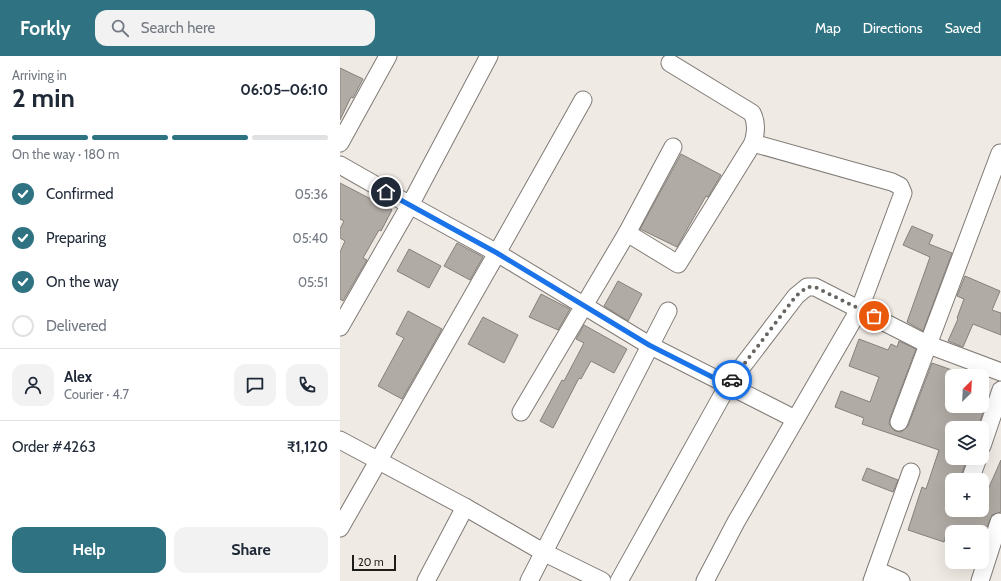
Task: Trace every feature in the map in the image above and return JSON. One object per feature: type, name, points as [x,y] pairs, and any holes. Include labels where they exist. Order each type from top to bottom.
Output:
[{"type":"street","points":[[340,143],[388,56]]},
{"type":"street","points":[[340,327],[410,205],[489,56]]},
{"type":"street","points":[[627,233],[678,264],[753,143],[756,130],[755,119],[752,113],[670,63]]},
{"type":"street","points":[[340,528],[583,100]]},
{"type":"street","points":[[705,581],[795,420],[860,308],[904,193],[900,186],[892,182],[753,143]]},
{"type":"street","points":[[521,412],[627,233],[673,147]]},
{"type":"street","points":[[899,422],[1000,153]]},
{"type":"street","points":[[340,165],[497,253],[649,345],[795,420]]},
{"type":"street","points":[[619,581],[728,385],[796,296],[807,287],[815,287],[860,308],[929,345],[1001,372]]},
{"type":"street","points":[[529,581],[668,310]]},
{"type":"street","points":[[989,425],[1001,390]]},
{"type":"street","points":[[340,440],[465,507],[543,552],[602,581]]},
{"type":"street","points":[[901,581],[874,575],[911,472]]},
{"type":"street","points":[[426,581],[465,507]]},
{"type":"street","points":[[980,581],[999,522]]},
{"type":"building","points":[[340,68],[363,79],[353,98],[351,97],[340,120]]},
{"type":"building","points":[[681,154],[721,175],[708,197],[706,196],[677,247],[640,229]]},
{"type":"building","points":[[340,183],[392,210],[381,231],[379,230],[363,258],[367,260],[343,301],[340,299],[340,252],[345,241],[340,238],[340,229],[344,221],[340,219]]},
{"type":"building","points":[[912,226],[933,235],[929,244],[952,253],[923,331],[907,322],[930,257],[903,245]]},
{"type":"building","points":[[457,243],[483,257],[470,280],[444,266]]},
{"type":"building","points":[[409,249],[441,266],[429,288],[397,271]]},
{"type":"building","points":[[965,276],[1000,291],[992,310],[1001,313],[1001,335],[973,324],[963,347],[948,341],[958,319],[957,318],[964,299],[957,296]]},
{"type":"building","points":[[618,281],[642,294],[628,321],[604,306]]},
{"type":"building","points":[[541,294],[570,309],[558,330],[529,317]]},
{"type":"building","points":[[408,311],[442,329],[402,399],[378,386],[404,338],[396,334]]},
{"type":"building","points":[[483,317],[518,335],[504,363],[468,344]]},
{"type":"building","points":[[584,325],[627,349],[614,373],[591,361],[581,379],[579,378],[553,428],[540,421],[562,380],[564,381],[584,343],[576,339]]},
{"type":"building","points":[[859,339],[888,350],[891,344],[897,347],[899,341],[916,349],[890,418],[889,424],[895,431],[901,432],[908,426],[932,363],[949,369],[945,369],[945,413],[983,413],[980,421],[945,421],[945,465],[965,465],[962,473],[945,473],[945,517],[989,517],[989,487],[1001,460],[1001,512],[992,515],[988,525],[945,525],[944,542],[908,530],[922,487],[926,489],[939,450],[862,424],[864,418],[835,407],[841,391],[870,402],[879,377],[849,366]]},
{"type":"building","points":[[867,468],[898,480],[893,492],[862,480]]},
{"type":"way so far","points":[[732,380],[796,296],[807,287],[815,287],[874,316]]},
{"type":"route","points":[[386,192],[497,253],[649,345],[728,385],[732,380]]}]
